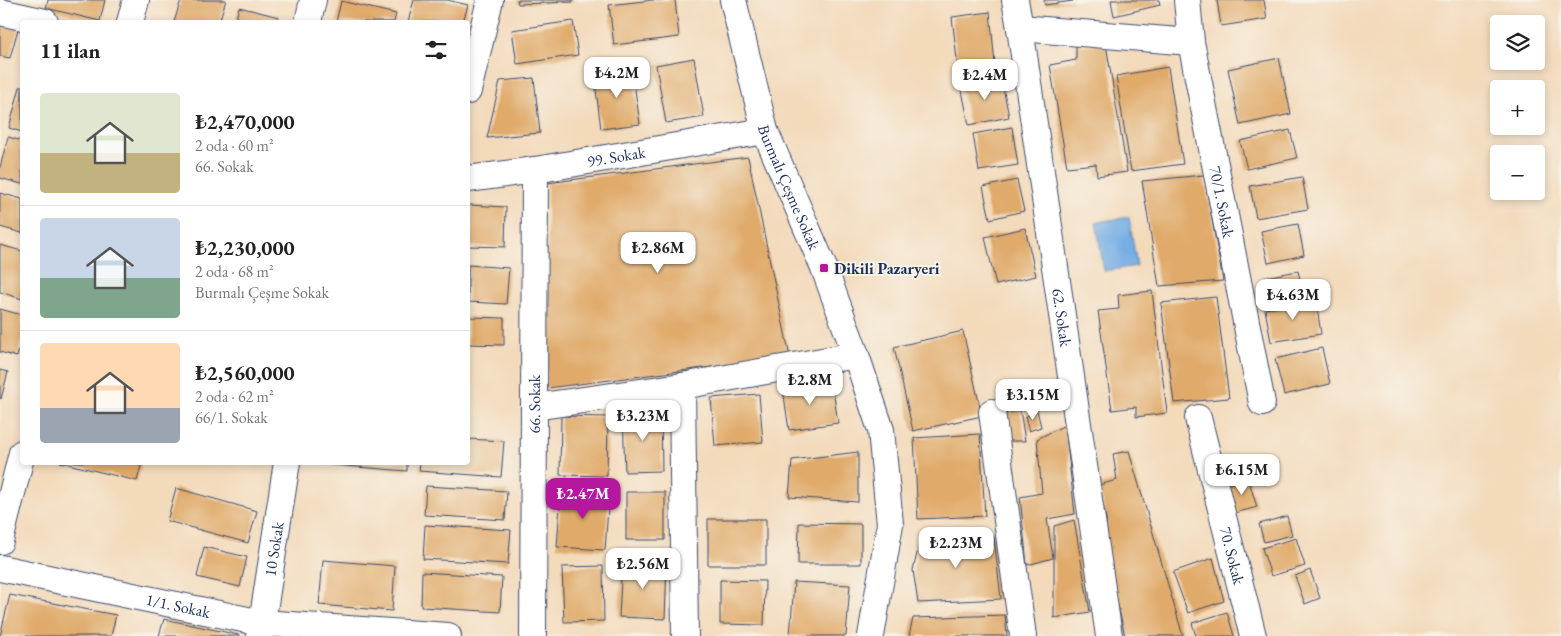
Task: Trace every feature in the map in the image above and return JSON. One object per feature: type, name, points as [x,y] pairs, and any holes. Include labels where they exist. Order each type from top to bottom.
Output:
[{"type":"street","points":[[131,20],[136,0]]},
{"type":"street","points":[[308,20],[313,0]]},
{"type":"street","points":[[470,83],[490,0]]},
{"type":"street","name":"Burmalı Çeşme Sokak","points":[[733,0],[765,131],[824,268],[881,430],[890,524],[871,636]]},
{"type":"street","name":"62. Sokak","points":[[1015,0],[1109,636]]},
{"type":"street","name":"70/1. Sokak","points":[[1187,0],[1191,42],[1262,403]]},
{"type":"street","points":[[0,12],[36,20]]},
{"type":"street","points":[[1020,28],[1191,42]]},
{"type":"street","name":"99. Sokak","points":[[470,179],[535,170],[765,131]]},
{"type":"street","name":"66. Sokak","points":[[533,636],[535,170]]},
{"type":"street","points":[[534,407],[682,386],[856,355]]},
{"type":"street","points":[[682,386],[685,636]]},
{"type":"street","points":[[992,412],[1022,636]]},
{"type":"street","name":"70. Sokak","points":[[1198,418],[1253,636]]},
{"type":"street","points":[[0,541],[20,461]]},
{"type":"street","name":"10 Sokak","points":[[261,630],[287,465]]},
{"type":"street","name":"1/1. Sokak","points":[[0,568],[261,630],[448,636]]},
{"type":"water","points":[[1129,217],[1137,266],[1104,271],[1096,222]]},
{"type":"building","points":[[48,0],[105,0],[100,20],[46,8]]},
{"type":"building","points":[[181,0],[226,0],[220,20],[175,20]]},
{"type":"building","points":[[414,0],[447,0],[468,5],[464,20],[409,20]]},
{"type":"building","points":[[517,0],[573,0],[573,2],[518,4]]},
{"type":"building","points":[[653,0],[675,0],[679,37],[614,45],[609,5]]},
{"type":"building","points":[[1044,0],[1073,0],[1073,1],[1045,5]]},
{"type":"building","points":[[1111,0],[1159,0],[1160,5],[1114,16]]},
{"type":"building","points":[[1217,0],[1264,0],[1267,19],[1221,26]]},
{"type":"building","points":[[341,1],[396,14],[394,20],[336,20]]},
{"type":"building","points":[[239,7],[279,17],[278,20],[236,20]]},
{"type":"building","points":[[990,12],[995,64],[958,68],[952,17]]},
{"type":"building","points":[[573,21],[578,55],[517,64],[512,30]]},
{"type":"building","points":[[0,24],[18,29],[10,58],[0,56]]},
{"type":"building","points":[[1106,44],[1127,172],[1097,176],[1096,164],[1067,167],[1050,65],[1076,60],[1076,45]]},
{"type":"building","points":[[694,58],[704,117],[666,123],[656,65]]},
{"type":"building","points":[[1279,58],[1291,114],[1240,125],[1228,69]]},
{"type":"building","points":[[1168,67],[1183,164],[1131,171],[1116,76]]},
{"type":"building","points":[[632,69],[640,124],[601,129],[594,74]]},
{"type":"building","points":[[1001,77],[1009,117],[969,125],[961,86]]},
{"type":"building","points":[[534,78],[540,133],[487,138],[500,81]]},
{"type":"building","points":[[20,87],[20,131],[9,128]]},
{"type":"building","points":[[1012,127],[1018,165],[979,171],[973,134]]},
{"type":"building","points":[[1290,130],[1297,158],[1247,169],[1240,141]]},
{"type":"building","points":[[8,137],[20,140],[20,183],[0,178],[0,167]]},
{"type":"building","points":[[748,157],[790,357],[547,388],[547,183]]},
{"type":"building","points":[[1204,175],[1223,281],[1159,286],[1142,181]]},
{"type":"building","points":[[1302,177],[1308,209],[1256,218],[1250,186]]},
{"type":"building","points":[[1017,180],[1024,211],[990,219],[983,187]]},
{"type":"building","points":[[0,193],[20,198],[20,232],[0,227]]},
{"type":"building","points":[[470,205],[506,207],[505,247],[470,246]]},
{"type":"building","points":[[1298,224],[1304,255],[1268,263],[1261,231]]},
{"type":"building","points":[[1025,228],[1036,276],[996,285],[985,237]]},
{"type":"building","points":[[0,245],[20,250],[20,298],[0,292]]},
{"type":"building","points":[[470,265],[509,268],[506,304],[470,302]]},
{"type":"building","points":[[1298,271],[1303,291],[1269,298],[1265,277]]},
{"type":"building","points":[[1152,291],[1167,413],[1136,417],[1136,407],[1112,410],[1098,311],[1119,309],[1118,295]]},
{"type":"building","points":[[1216,297],[1229,398],[1174,403],[1161,303]]},
{"type":"building","points":[[1316,300],[1321,334],[1271,342],[1265,309]]},
{"type":"building","points":[[0,309],[20,314],[20,346],[17,357],[0,352]]},
{"type":"building","points":[[470,317],[504,318],[504,345],[470,344]]},
{"type":"building","points":[[963,331],[982,416],[913,431],[894,347]]},
{"type":"building","points":[[1322,348],[1330,384],[1284,395],[1275,359]]},
{"type":"building","points":[[0,370],[8,372],[1,399],[0,398]]},
{"type":"building","points":[[832,382],[838,423],[789,430],[783,389]]},
{"type":"building","points":[[759,394],[763,442],[715,446],[711,398]]},
{"type":"building","points":[[1020,410],[1025,441],[1005,441],[999,415]]},
{"type":"building","points":[[1037,410],[1041,427],[1029,431],[1025,417]]},
{"type":"building","points":[[661,413],[662,471],[625,472],[623,414]]},
{"type":"building","points":[[561,416],[608,417],[607,476],[560,475]]},
{"type":"building","points":[[1065,425],[1075,514],[1047,519],[1053,558],[1027,565],[1020,497],[1042,493],[1037,439]]},
{"type":"building","points":[[980,434],[985,516],[918,519],[914,438]]},
{"type":"building","points":[[470,439],[504,441],[501,477],[419,471],[420,465],[470,465]]},
{"type":"building","points":[[1129,451],[1183,636],[1125,636],[1109,565],[1106,518],[1099,485],[1117,480],[1113,454]]},
{"type":"building","points":[[858,452],[858,502],[789,497],[792,460]]},
{"type":"building","points":[[72,465],[141,465],[137,481]]},
{"type":"building","points":[[332,465],[407,465],[407,471]]},
{"type":"building","points":[[1248,478],[1257,507],[1235,513],[1227,485]]},
{"type":"building","points":[[426,486],[507,491],[505,520],[424,515]]},
{"type":"building","points":[[176,488],[257,511],[248,543],[167,521]]},
{"type":"building","points":[[561,491],[609,494],[605,550],[557,547]]},
{"type":"building","points":[[626,492],[665,492],[665,540],[626,540]]},
{"type":"building","points":[[1287,516],[1292,535],[1264,542],[1259,524]]},
{"type":"building","points":[[708,519],[766,519],[766,565],[708,565]]},
{"type":"building","points":[[1074,520],[1090,612],[1054,618],[1054,526]]},
{"type":"building","points":[[799,523],[861,524],[861,564],[798,564]]},
{"type":"building","points":[[425,525],[511,530],[508,564],[423,559]]},
{"type":"building","points":[[922,533],[994,537],[1001,599],[918,603],[913,570]]},
{"type":"building","points":[[1296,538],[1305,566],[1271,576],[1262,548]]},
{"type":"building","points":[[204,547],[247,557],[240,587],[197,577]]},
{"type":"building","points":[[1213,558],[1224,601],[1188,613],[1173,572]]},
{"type":"building","points":[[323,560],[395,566],[392,611],[319,605]]},
{"type":"building","points":[[622,560],[667,562],[665,619],[619,617]]},
{"type":"building","points":[[603,566],[604,621],[564,622],[562,567]]},
{"type":"building","points":[[1310,570],[1320,598],[1305,604],[1295,576]]},
{"type":"building","points":[[422,572],[502,577],[500,612],[421,607]]},
{"type":"building","points":[[720,580],[765,581],[764,625],[720,624]]},
{"type":"building","points":[[794,582],[850,585],[846,636],[790,636]]},
{"type":"building","points":[[10,595],[116,615],[111,636],[0,636]]},
{"type":"building","points":[[1227,612],[1234,636],[1196,636],[1192,623]]},
{"type":"building","points":[[1005,615],[1007,636],[909,636],[913,618]]},
{"type":"building","points":[[164,619],[239,635],[239,636],[159,636]]},
{"type":"place","name":"Dikili Pazaryeri","points":[[824,268]]}]
